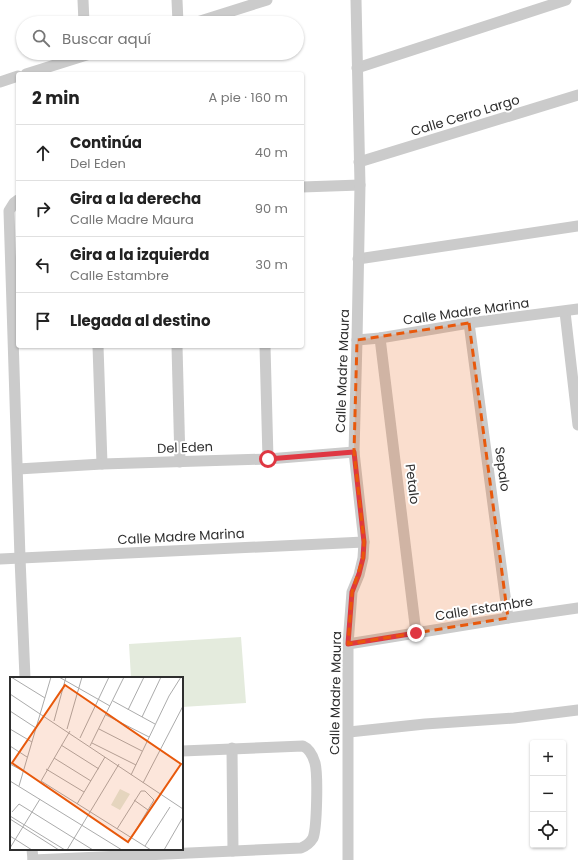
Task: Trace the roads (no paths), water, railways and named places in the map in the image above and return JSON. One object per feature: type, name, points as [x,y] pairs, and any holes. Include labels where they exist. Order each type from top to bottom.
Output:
[{"type":"street","points":[[83,0],[84,16]]},
{"type":"street","points":[[177,0],[178,16]]},
{"type":"street","points":[[216,16],[266,0]]},
{"type":"street","name":"Calle Madre Maura","points":[[348,860],[348,644],[352,592],[362,563],[364,542],[354,452],[360,185],[356,0]]},
{"type":"street","points":[[357,68],[566,0]]},
{"type":"street","points":[[32,72],[69,60]]},
{"type":"street","points":[[0,82],[16,77]]},
{"type":"street","name":"Calle Cerro Largo","points":[[359,162],[578,95]]},
{"type":"street","points":[[304,187],[360,185]]},
{"type":"street","points":[[16,202],[9,211],[25,677]]},
{"type":"street","points":[[358,259],[578,226]]},
{"type":"street","name":"Calle Madre Marina","points":[[357,340],[380,338],[578,309]]},
{"type":"street","points":[[564,312],[578,425]]},
{"type":"street","name":"Sepalo","points":[[469,324],[508,618]]},
{"type":"street","name":"Petalo","points":[[380,338],[416,633]]},
{"type":"street","points":[[98,348],[102,464]]},
{"type":"street","points":[[177,348],[180,462]]},
{"type":"street","points":[[265,348],[268,459]]},
{"type":"street","name":"Del Eden","points":[[18,469],[102,464],[268,459],[354,452]]},
{"type":"street","name":"Calle Madre Marina","points":[[0,559],[364,542]]},
{"type":"street","name":"Calle Estambre","points":[[348,644],[578,608]]},
{"type":"street","points":[[349,732],[425,724],[514,718],[578,710]]},
{"type":"street","points":[[32,850],[33,860],[302,848],[308,845],[313,837],[314,830],[316,771],[313,756],[310,751],[303,746],[183,751]]},
{"type":"street","points":[[232,748],[233,851]]}]
